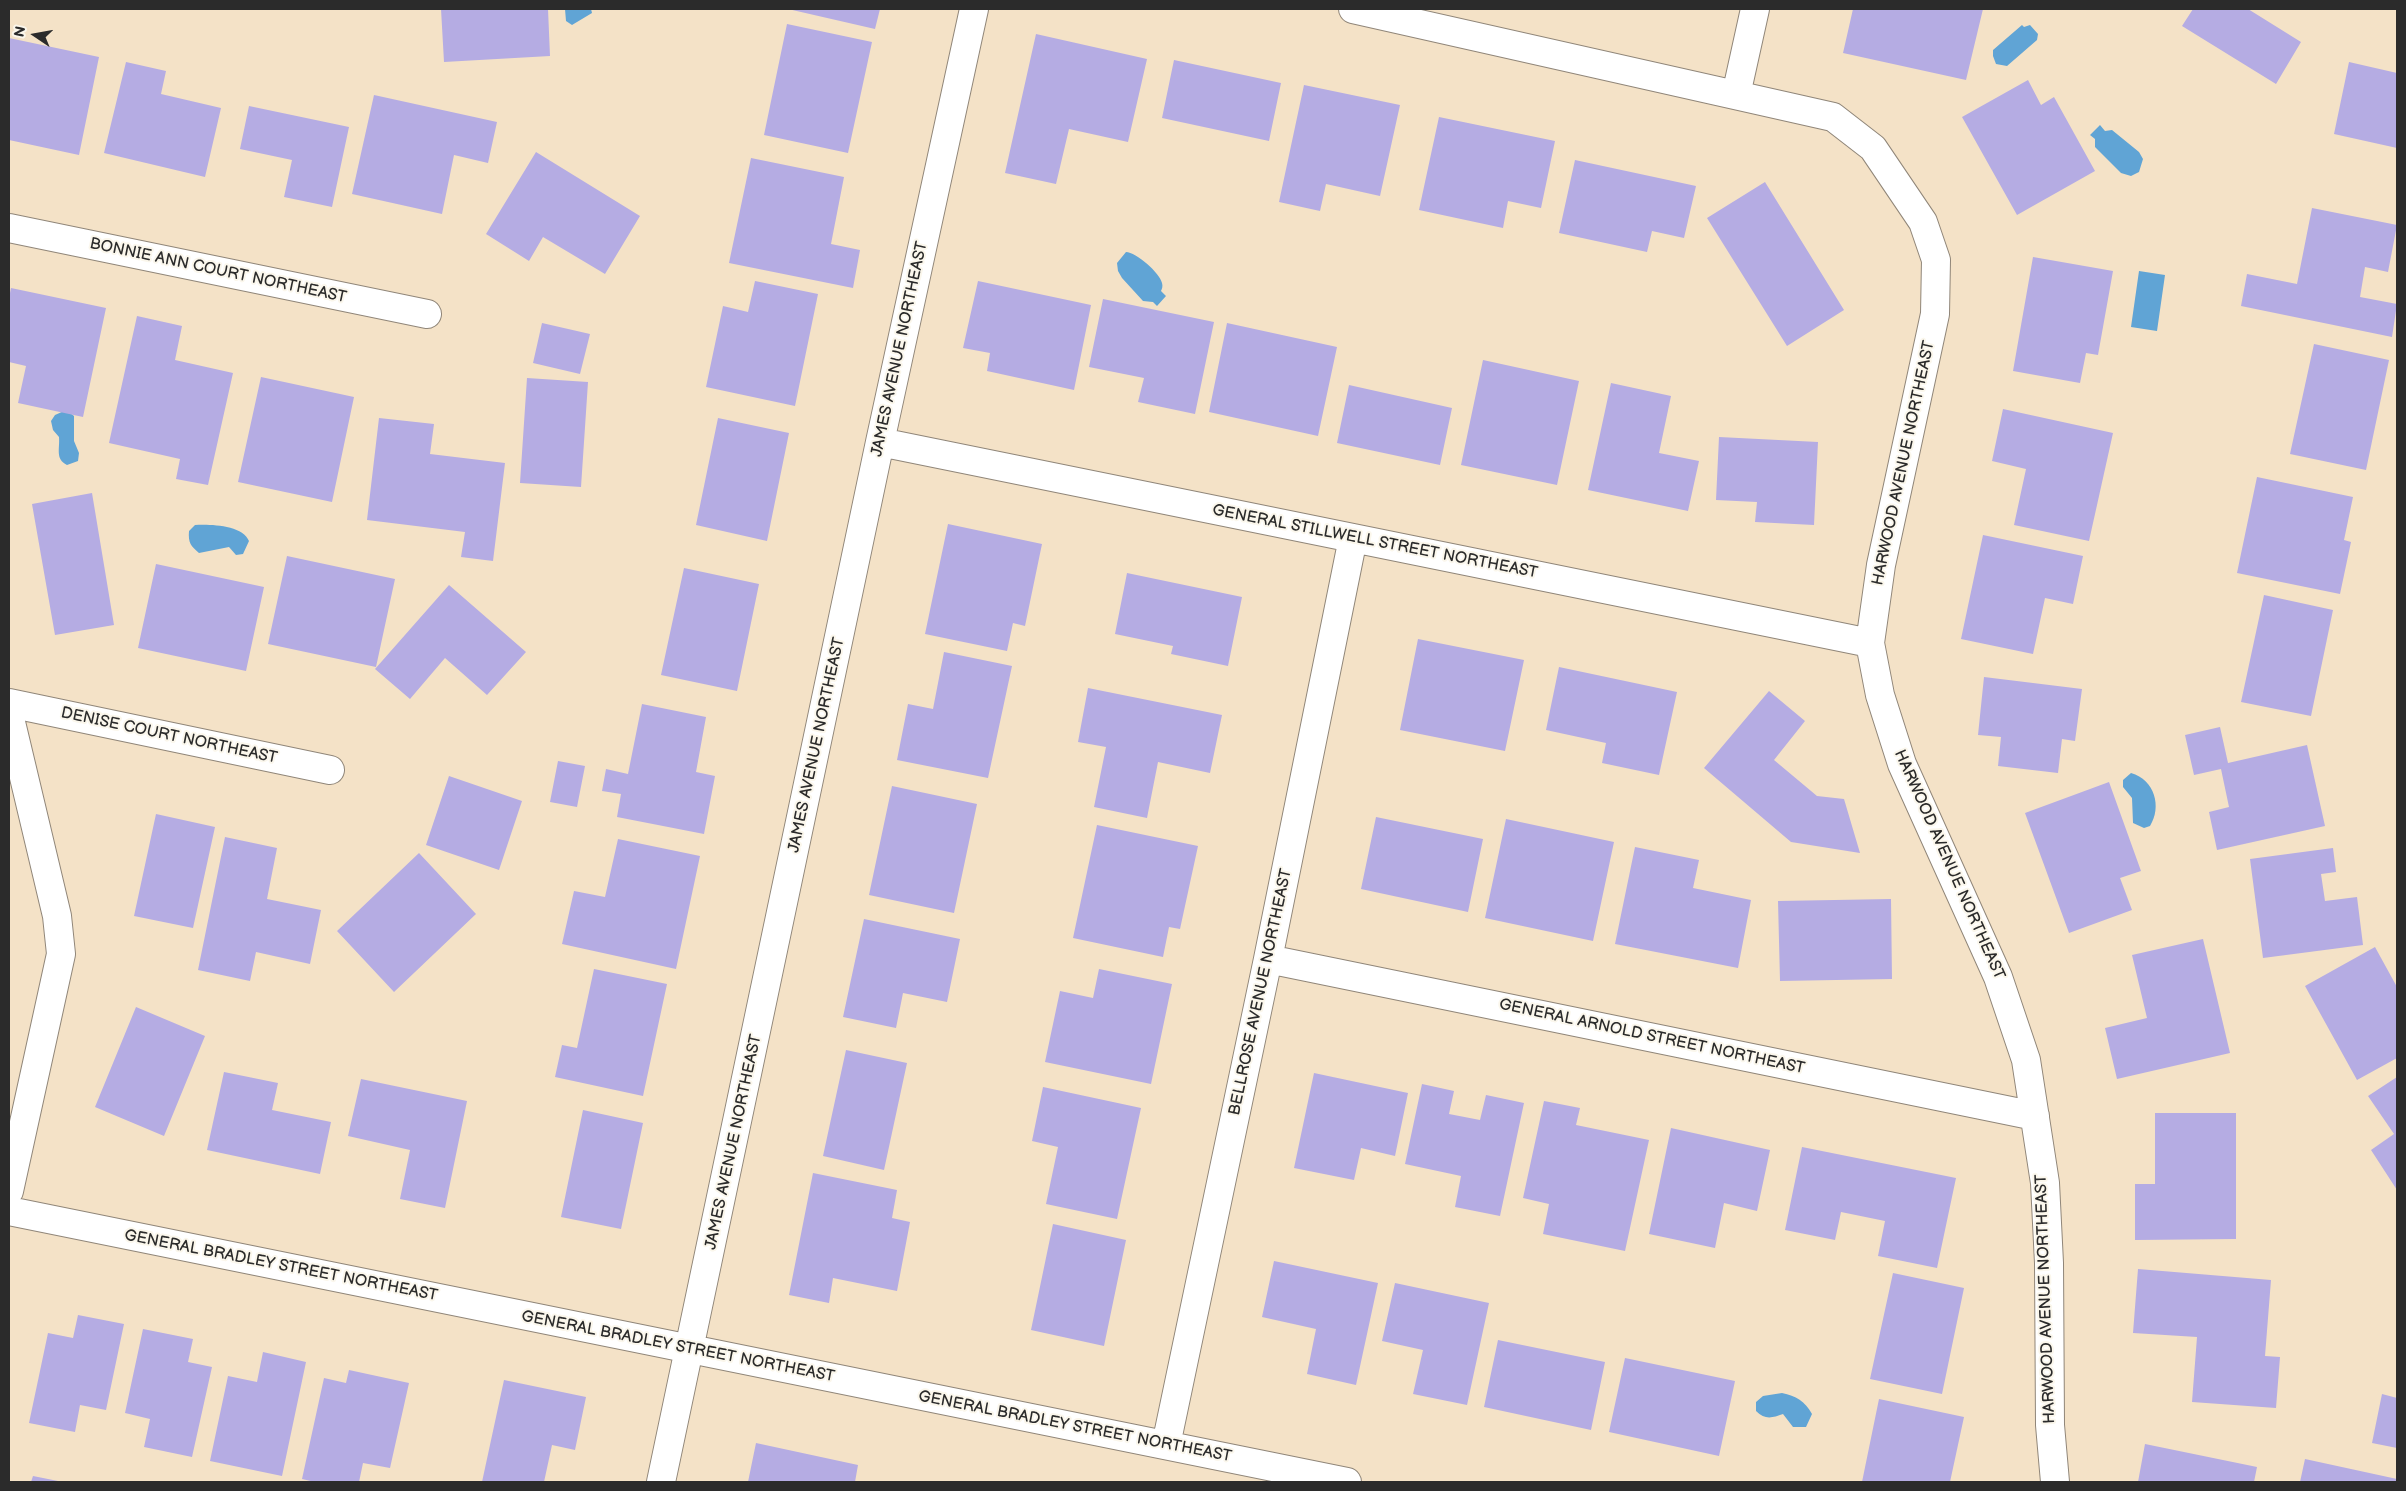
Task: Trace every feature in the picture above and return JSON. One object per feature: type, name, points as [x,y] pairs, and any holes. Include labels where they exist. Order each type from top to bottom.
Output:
[{"type":"street","name":"JAMES AVENUE NORTHEAST","points":[[661,1482],[880,442],[974,9]]},
{"type":"street","name":"HARWOOD AVENUE NORTHEAST","points":[[1353,9],[1833,117],[1873,148],[1923,222],[1936,260],[1935,314],[1881,565],[1870,642],[1880,695],[1902,764],[1998,976],[2026,1060],[2045,1183],[2049,1263],[2050,1425],[2055,1482]]},
{"type":"street","points":[[1736,95],[1755,9]]},
{"type":"street","name":"BONNIE ANN COURT NORTHEAST","points":[[9,228],[427,314]]},
{"type":"street","name":"GENERAL STILLWELL STREET NORTHEAST","points":[[880,442],[1870,642]]},
{"type":"street","name":"BELLROSE AVENUE NORTHEAST","points":[[1166,1445],[1268,959],[1353,538]]},
{"type":"street","name":"DENISE COURT NORTHEAST","points":[[9,702],[330,770]]},
{"type":"street","points":[[9,714],[57,916],[61,954],[9,1192]]},
{"type":"street","name":"GENERAL ARNOLD STREET NORTHEAST","points":[[1268,959],[2035,1116]]},
{"type":"street","name":"GENERAL BRADLEY STREET NORTHEAST","points":[[9,1211],[1347,1482]]},
{"type":"water","points":[[565,9],[591,9],[592,13],[572,25],[566,21]]},
{"type":"water","points":[[2022,25],[2024,27],[2030,25],[2038,34],[2037,40],[2007,66],[1996,64],[1993,50]]},
{"type":"water","points":[[2100,125],[2105,131],[2112,130],[2139,152],[2143,159],[2139,172],[2131,176],[2121,173],[2095,147],[2095,139],[2090,135]]},
{"type":"water","points":[[1126,252],[1136,255],[1160,279],[1161,291],[1166,296],[1157,306],[1153,302],[1143,301],[1122,278],[1118,271],[1117,263]]},
{"type":"water","points":[[2139,271],[2165,275],[2157,331],[2131,327]]},
{"type":"water","points":[[64,411],[74,416],[74,441],[79,453],[78,461],[67,465],[59,457],[59,437],[53,430],[51,421],[55,415]]},
{"type":"water","points":[[195,525],[217,525],[233,529],[246,536],[249,541],[243,554],[236,555],[229,547],[199,553],[192,546],[189,539],[189,531]]},
{"type":"water","points":[[2131,773],[2146,782],[2151,788],[2156,803],[2154,819],[2150,826],[2144,828],[2133,823],[2132,798],[2123,787],[2123,780]]},
{"type":"water","points":[[1782,1393],[1800,1400],[1809,1409],[1812,1414],[1806,1427],[1793,1427],[1783,1414],[1769,1417],[1762,1416],[1756,1411],[1756,1402],[1763,1396]]},
{"type":"building","points":[[441,9],[548,9],[550,56],[444,62]]},
{"type":"building","points":[[788,9],[880,9],[875,29]]},
{"type":"building","points":[[1853,9],[1983,9],[1966,80],[1843,53]]},
{"type":"building","points":[[2193,9],[2248,9],[2301,42],[2276,84],[2182,26]]},
{"type":"building","points":[[787,24],[872,42],[848,153],[764,135]]},
{"type":"building","points":[[1036,34],[1147,59],[1128,142],[1069,129],[1056,184],[1005,173]]},
{"type":"building","points":[[9,38],[99,57],[79,155],[9,140]]},
{"type":"building","points":[[1174,60],[1281,83],[1269,141],[1162,118]]},
{"type":"building","points":[[126,62],[166,71],[161,94],[221,108],[205,177],[104,153]]},
{"type":"building","points":[[2349,62],[2397,73],[2397,148],[2334,134]]},
{"type":"building","points":[[2028,80],[2041,105],[2054,97],[2095,171],[2017,215],[1962,117]]},
{"type":"building","points":[[1304,85],[1400,105],[1380,196],[1326,184],[1320,211],[1279,202]]},
{"type":"building","points":[[374,95],[497,122],[488,163],[454,155],[442,214],[352,194]]},
{"type":"building","points":[[249,106],[349,127],[332,207],[284,197],[292,160],[240,149]]},
{"type":"building","points":[[1439,117],[1555,141],[1541,208],[1508,201],[1503,228],[1419,210]]},
{"type":"building","points":[[536,152],[640,216],[605,274],[543,237],[529,261],[486,234]]},
{"type":"building","points":[[751,158],[844,177],[831,244],[860,250],[853,288],[729,263]]},
{"type":"building","points":[[1575,160],[1696,186],[1684,238],[1652,231],[1647,252],[1559,233]]},
{"type":"building","points":[[1765,182],[1844,310],[1787,346],[1707,218]]},
{"type":"building","points":[[2312,208],[2397,225],[2388,272],[2365,267],[2360,297],[2397,304],[2392,337],[2241,306],[2247,274],[2297,284]]},
{"type":"building","points":[[2033,257],[2113,271],[2098,355],[2086,353],[2080,383],[2013,371]]},
{"type":"building","points":[[755,281],[818,294],[795,406],[706,387],[723,306],[748,312]]},
{"type":"building","points":[[978,281],[1091,305],[1074,390],[987,371],[990,353],[963,348]]},
{"type":"building","points":[[11,288],[106,308],[83,417],[18,403],[26,366],[9,362],[9,298]]},
{"type":"building","points":[[1103,299],[1214,322],[1195,414],[1138,402],[1144,378],[1089,367]]},
{"type":"building","points":[[137,316],[182,326],[175,360],[233,373],[208,485],[176,479],[180,459],[109,443]]},
{"type":"building","points":[[542,323],[590,334],[580,374],[533,363]]},
{"type":"building","points":[[1227,323],[1337,347],[1318,436],[1209,412]]},
{"type":"building","points":[[2314,344],[2389,360],[2366,470],[2290,454]]},
{"type":"building","points":[[1483,360],[1579,381],[1557,485],[1461,465]]},
{"type":"building","points":[[261,377],[354,397],[332,502],[238,482]]},
{"type":"building","points":[[527,378],[588,382],[581,487],[520,483]]},
{"type":"building","points":[[1611,383],[1671,396],[1659,453],[1699,461],[1688,511],[1588,490]]},
{"type":"building","points":[[1349,385],[1452,408],[1440,465],[1337,443]]},
{"type":"building","points":[[2003,409],[2113,433],[2089,541],[2014,525],[2026,469],[1992,461]]},
{"type":"building","points":[[379,418],[434,424],[430,454],[505,463],[493,561],[461,557],[465,532],[367,520]]},
{"type":"building","points":[[718,418],[789,433],[767,541],[696,525]]},
{"type":"building","points":[[1719,437],[1818,442],[1814,525],[1755,522],[1757,502],[1716,500]]},
{"type":"building","points":[[2257,477],[2353,497],[2344,540],[2351,542],[2340,594],[2237,573]]},
{"type":"building","points":[[92,493],[114,625],[55,635],[32,504]]},
{"type":"building","points":[[948,524],[1042,544],[1025,626],[1013,623],[1007,651],[925,634]]},
{"type":"building","points":[[1983,535],[2083,556],[2073,604],[2045,598],[2033,654],[1961,639]]},
{"type":"building","points":[[287,556],[395,579],[376,667],[268,644]]},
{"type":"building","points":[[156,564],[264,587],[246,671],[138,648]]},
{"type":"building","points":[[684,568],[759,584],[737,691],[661,675]]},
{"type":"building","points":[[1127,573],[1242,597],[1228,666],[1171,654],[1173,646],[1115,634]]},
{"type":"building","points":[[449,585],[526,652],[487,695],[445,658],[410,699],[375,669]]},
{"type":"building","points":[[2264,595],[2333,610],[2311,716],[2241,702]]},
{"type":"building","points":[[1418,639],[1524,660],[1505,751],[1400,730]]},
{"type":"building","points":[[944,652],[1012,666],[988,778],[897,760],[908,704],[933,709]]},
{"type":"building","points":[[1559,667],[1677,692],[1659,775],[1602,763],[1606,743],[1546,730]]},
{"type":"building","points":[[1984,677],[2082,689],[2075,741],[2062,739],[2058,773],[1998,766],[2001,737],[1978,735]]},
{"type":"building","points":[[1088,688],[1222,715],[1210,773],[1158,762],[1147,818],[1094,807],[1106,747],[1078,742]]},
{"type":"building","points":[[1769,691],[1805,721],[1774,760],[1817,796],[1844,799],[1860,853],[1791,842],[1704,768]]},
{"type":"building","points":[[642,704],[706,717],[696,772],[715,776],[704,834],[617,817],[621,794],[602,791],[606,769],[628,774]]},
{"type":"building","points":[[2220,727],[2228,763],[2307,745],[2325,826],[2217,850],[2209,812],[2229,807],[2221,769],[2194,775],[2185,735]]},
{"type":"building","points":[[558,761],[585,766],[577,807],[550,802]]},
{"type":"building","points":[[449,776],[522,801],[499,870],[426,845]]},
{"type":"building","points":[[2109,782],[2141,871],[2120,878],[2132,910],[2069,933],[2025,813]]},
{"type":"building","points":[[892,786],[977,804],[954,913],[869,895]]},
{"type":"building","points":[[156,814],[215,827],[193,928],[134,916]]},
{"type":"building","points":[[1376,817],[1483,839],[1468,912],[1361,889]]},
{"type":"building","points":[[1506,819],[1614,842],[1593,941],[1485,918]]},
{"type":"building","points":[[1097,825],[1198,846],[1180,929],[1169,927],[1163,957],[1073,938]]},
{"type":"building","points":[[225,837],[277,848],[267,899],[321,910],[310,964],[256,952],[250,981],[198,970]]},
{"type":"building","points":[[618,839],[700,856],[676,969],[562,944],[574,891],[605,897]]},
{"type":"building","points":[[1635,847],[1699,860],[1693,888],[1751,900],[1738,968],[1615,944]]},
{"type":"building","points":[[2333,848],[2336,872],[2321,874],[2325,901],[2357,897],[2363,945],[2263,958],[2250,859]]},
{"type":"building","points":[[419,853],[476,914],[394,992],[337,931]]},
{"type":"building","points":[[1891,899],[1892,979],[1780,981],[1778,901]]},
{"type":"building","points":[[864,919],[960,939],[947,1002],[903,993],[896,1028],[843,1017]]},
{"type":"building","points":[[2203,939],[2230,1053],[2117,1079],[2105,1028],[2147,1018],[2132,955]]},
{"type":"building","points":[[2375,947],[2397,987],[2397,1058],[2357,1080],[2305,986]]},
{"type":"building","points":[[594,969],[667,984],[643,1096],[555,1077],[562,1045],[577,1048]]},
{"type":"building","points":[[1099,969],[1172,984],[1151,1084],[1045,1062],[1060,991],[1093,998]]},
{"type":"building","points":[[136,1007],[205,1036],[164,1136],[95,1107]]},
{"type":"building","points":[[846,1050],[907,1063],[884,1170],[823,1156]]},
{"type":"building","points":[[224,1072],[278,1083],[272,1110],[331,1122],[320,1174],[207,1150]]},
{"type":"building","points":[[1314,1073],[1408,1093],[1395,1156],[1361,1148],[1354,1180],[1294,1168]]},
{"type":"building","points":[[2397,1077],[2397,1190],[2371,1150],[2394,1134],[2368,1096]]},
{"type":"building","points":[[361,1079],[467,1101],[445,1208],[400,1199],[410,1150],[348,1136]]},
{"type":"building","points":[[1422,1084],[1454,1091],[1449,1114],[1480,1120],[1486,1095],[1524,1103],[1500,1216],[1455,1207],[1461,1176],[1405,1164]]},
{"type":"building","points":[[1043,1087],[1141,1108],[1117,1219],[1046,1204],[1058,1147],[1032,1141]]},
{"type":"building","points":[[1544,1101],[1580,1108],[1576,1125],[1649,1140],[1625,1251],[1543,1234],[1549,1204],[1523,1198]]},
{"type":"building","points":[[583,1110],[643,1123],[621,1229],[561,1217]]},
{"type":"building","points":[[2155,1113],[2236,1113],[2236,1239],[2135,1240],[2135,1184],[2155,1184]]},
{"type":"building","points":[[1671,1128],[1770,1150],[1757,1211],[1724,1203],[1715,1248],[1649,1234]]},
{"type":"building","points":[[1802,1147],[1956,1178],[1937,1268],[1878,1256],[1885,1221],[1841,1212],[1835,1240],[1785,1230]]},
{"type":"building","points":[[813,1173],[897,1190],[892,1218],[910,1222],[897,1291],[833,1278],[829,1303],[789,1295]]},
{"type":"building","points":[[1053,1224],[1126,1240],[1104,1346],[1031,1330]]},
{"type":"building","points":[[1274,1261],[1378,1283],[1356,1385],[1307,1374],[1316,1329],[1262,1317]]},
{"type":"building","points":[[2138,1269],[2271,1280],[2265,1356],[2280,1357],[2276,1408],[2192,1402],[2197,1337],[2133,1333]]},
{"type":"building","points":[[1893,1273],[1964,1288],[1942,1394],[1870,1379]]},
{"type":"building","points":[[1395,1283],[1489,1303],[1467,1405],[1413,1394],[1423,1350],[1382,1341]]},
{"type":"building","points":[[78,1315],[124,1324],[106,1410],[80,1405],[75,1432],[29,1423],[48,1333],[73,1338]]},
{"type":"building","points":[[143,1329],[193,1339],[188,1362],[212,1367],[192,1457],[144,1447],[150,1419],[125,1413]]},
{"type":"building","points":[[1498,1340],[1605,1362],[1591,1430],[1484,1407]]},
{"type":"building","points":[[263,1352],[306,1362],[282,1476],[210,1461],[228,1376],[257,1382]]},
{"type":"building","points":[[1625,1358],[1735,1381],[1719,1456],[1609,1432]]},
{"type":"building","points":[[349,1370],[409,1383],[390,1468],[363,1463],[359,1482],[315,1482],[302,1479],[324,1378],[346,1383]]},
{"type":"building","points":[[504,1380],[586,1397],[575,1450],[552,1445],[544,1482],[482,1482]]},
{"type":"building","points":[[2382,1394],[2397,1398],[2397,1448],[2372,1443]]},
{"type":"building","points":[[1879,1399],[1964,1417],[1950,1482],[1862,1482]]},
{"type":"building","points":[[756,1443],[858,1465],[855,1482],[748,1482]]},
{"type":"building","points":[[2145,1444],[2257,1467],[2254,1482],[2138,1482]]},
{"type":"building","points":[[2305,1459],[2397,1479],[2397,1482],[2300,1482]]},
{"type":"building","points":[[33,1476],[58,1481],[58,1482],[31,1482]]}]
